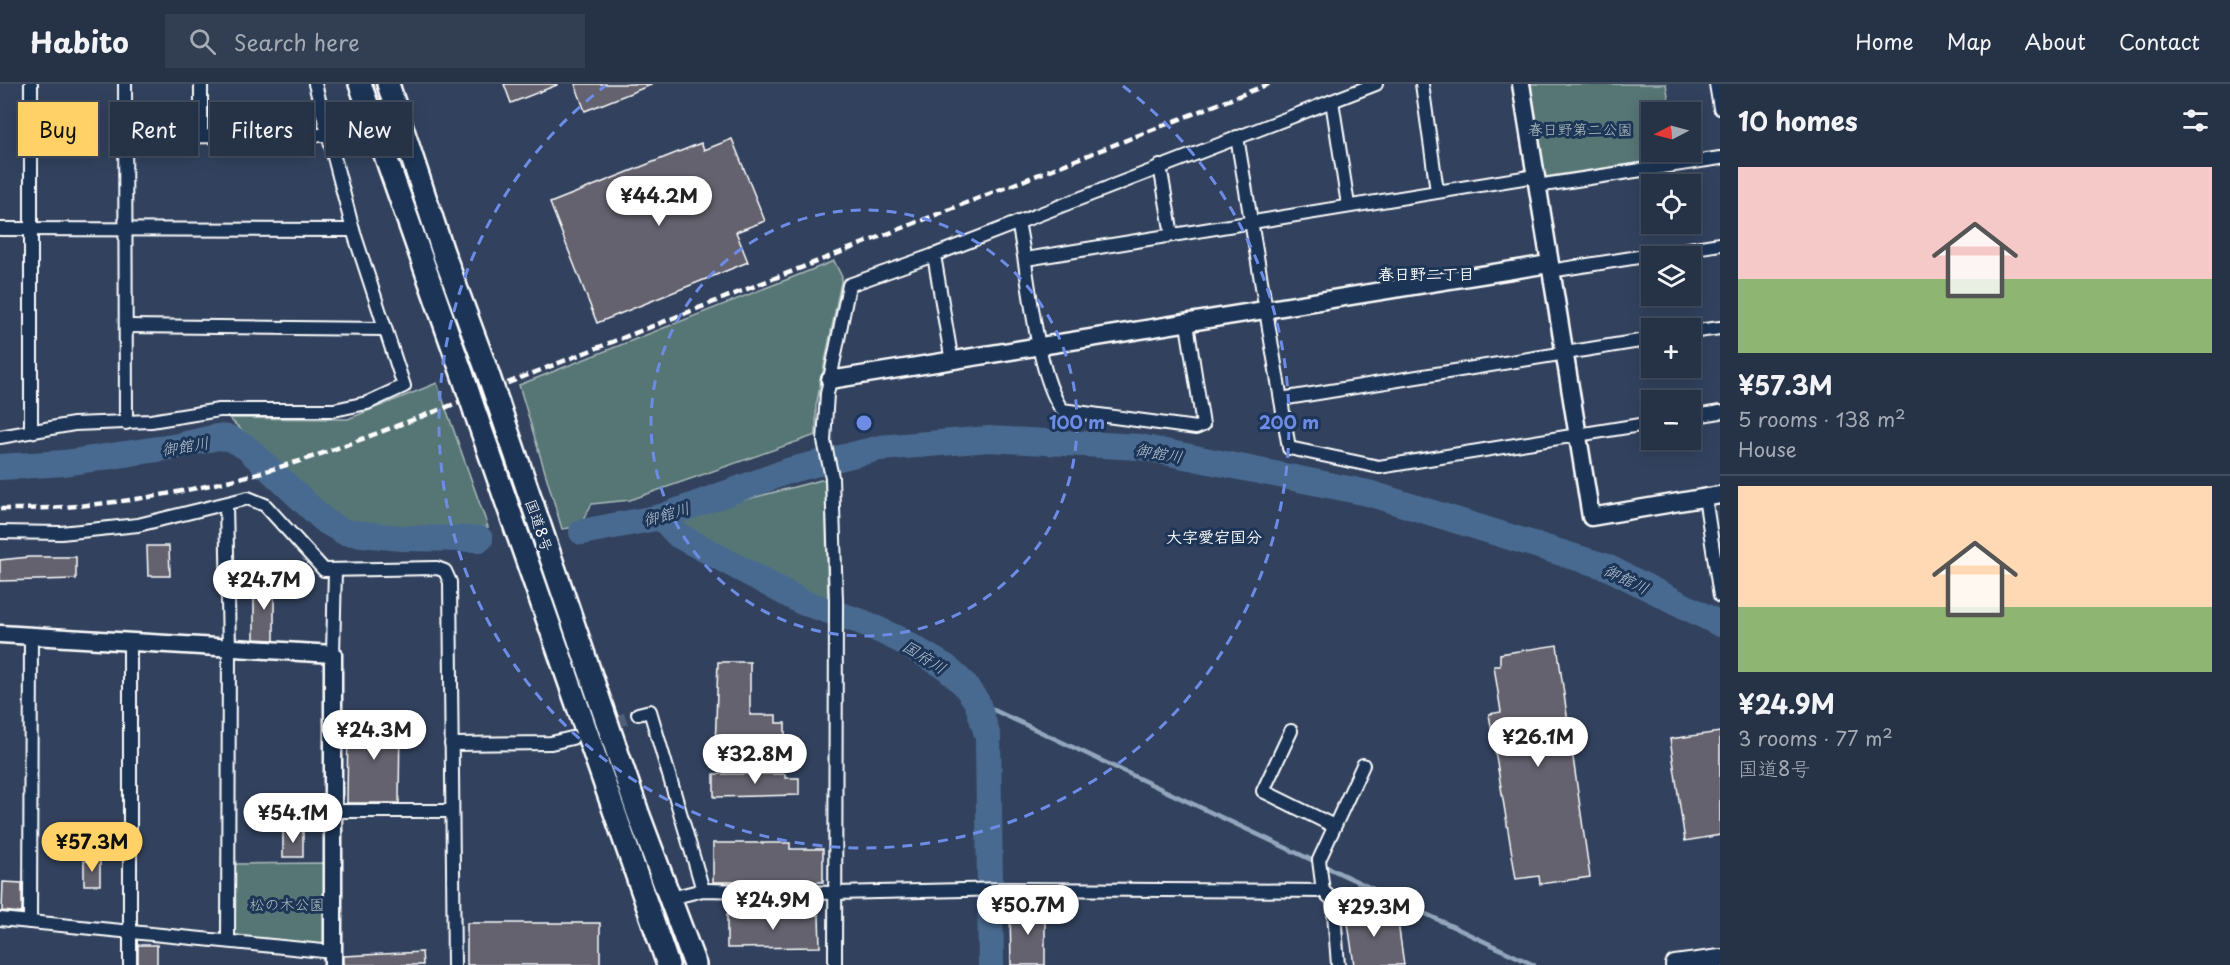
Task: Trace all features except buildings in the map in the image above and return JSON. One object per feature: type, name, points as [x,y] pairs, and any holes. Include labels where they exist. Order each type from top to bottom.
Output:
[{"type":"highway","name":"国道8号","points":[[360,84],[668,965]]},
{"type":"highway","name":"国道8号","points":[[388,84],[443,252],[487,371],[638,813],[695,965]]},
{"type":"main road","points":[[1675,965],[1720,959]]},
{"type":"street","points":[[31,84],[31,431]]},
{"type":"street","points":[[125,84],[125,102]]},
{"type":"street","points":[[201,84],[201,136]]},
{"type":"street","points":[[315,84],[326,124]]},
{"type":"street","points":[[835,965],[836,600],[832,477],[824,441],[825,411],[849,285],[934,255],[1376,84]]},
{"type":"street","points":[[1422,84],[1437,191]]},
{"type":"street","points":[[1521,84],[1591,517],[1713,496],[1720,596]]},
{"type":"street","points":[[1716,84],[1720,108]]},
{"type":"street","points":[[1332,101],[1348,205]]},
{"type":"street","points":[[198,136],[326,135]]},
{"type":"street","points":[[1237,136],[1288,448],[1379,467],[1641,425]]},
{"type":"street","points":[[126,156],[126,423]]},
{"type":"street","points":[[0,436],[74,424],[126,423],[219,410],[334,410],[368,403],[404,386],[353,230],[334,156]]},
{"type":"street","points":[[1026,259],[1437,191],[1720,158]]},
{"type":"street","points":[[1160,166],[1172,236]]},
{"type":"street","points":[[1018,222],[1040,347],[1052,396],[1062,410],[1196,428],[1203,425],[1187,324]]},
{"type":"street","points":[[0,229],[353,230]]},
{"type":"street","points":[[830,380],[1549,268],[1720,244]]},
{"type":"street","points":[[934,255],[952,362]]},
{"type":"street","points":[[126,326],[385,329]]},
{"type":"street","points":[[1701,331],[1720,328]]},
{"type":"street","points":[[1281,399],[1641,341]]},
{"type":"street","points":[[1701,415],[1720,412]]},
{"type":"street","points":[[0,532],[61,532],[138,525],[248,498],[257,499],[324,570],[436,568],[448,574],[454,965]]},
{"type":"street","points":[[226,504],[229,648],[228,942]]},
{"type":"street","points":[[0,919],[228,942],[333,958],[335,570]]},
{"type":"street","points":[[0,634],[333,654]]},
{"type":"street","points":[[30,922],[31,636]]},
{"type":"street","points":[[130,642],[130,965]]},
{"type":"street","points":[[638,714],[650,711],[702,890]]},
{"type":"street","points":[[1291,731],[1263,791],[1334,826]]},
{"type":"street","points":[[451,744],[551,743],[572,738]]},
{"type":"street","points":[[1323,891],[1319,860],[1363,765]]},
{"type":"street","points":[[334,811],[451,811]]},
{"type":"street","points":[[671,898],[702,890],[836,893],[1006,889],[1323,891],[1334,900],[1338,965]]},
{"type":"green space","name":"春日野第二公園","points":[[1529,84],[1666,84],[1669,102],[1641,102],[1641,162],[1644,162],[1544,177]]},
{"type":"green space","points":[[834,261],[842,277],[816,406],[816,435],[630,500],[592,504],[584,518],[584,526],[562,529],[519,385]]},
{"type":"green space","points":[[437,383],[488,527],[406,529],[350,525],[323,509],[229,418],[348,419]]},
{"type":"green space","points":[[825,479],[828,604],[692,537],[683,531],[680,524],[683,516]]},
{"type":"green space","name":"松の木公園","points":[[326,863],[326,945],[235,936],[234,864]]},
{"type":"waterway","name":"御館川","points":[[0,467],[65,463],[178,446],[217,437],[229,438],[246,447],[325,521],[344,532],[401,538],[480,539]]},
{"type":"waterway","name":"御館川","points":[[582,532],[661,517],[791,470],[880,448],[989,439],[1140,447],[1368,493],[1607,567],[1720,624]]},
{"type":"waterway","name":"国府川","points":[[661,517],[678,535],[802,602],[862,622],[900,640],[946,667],[964,684],[977,702],[988,737],[991,965]]},
{"type":"waterway","points":[[977,702],[1534,965]]},
{"type":"tunnel","points":[[581,735],[638,714]]},
{"type":"railway","points":[[0,509],[77,506],[155,496],[231,480],[306,459],[439,410],[1269,84]]},
{"type":"district","name":"春日野二丁目","points":[[1426,273]]},
{"type":"district","name":"大字愛宕国分","points":[[1214,536]]}]
